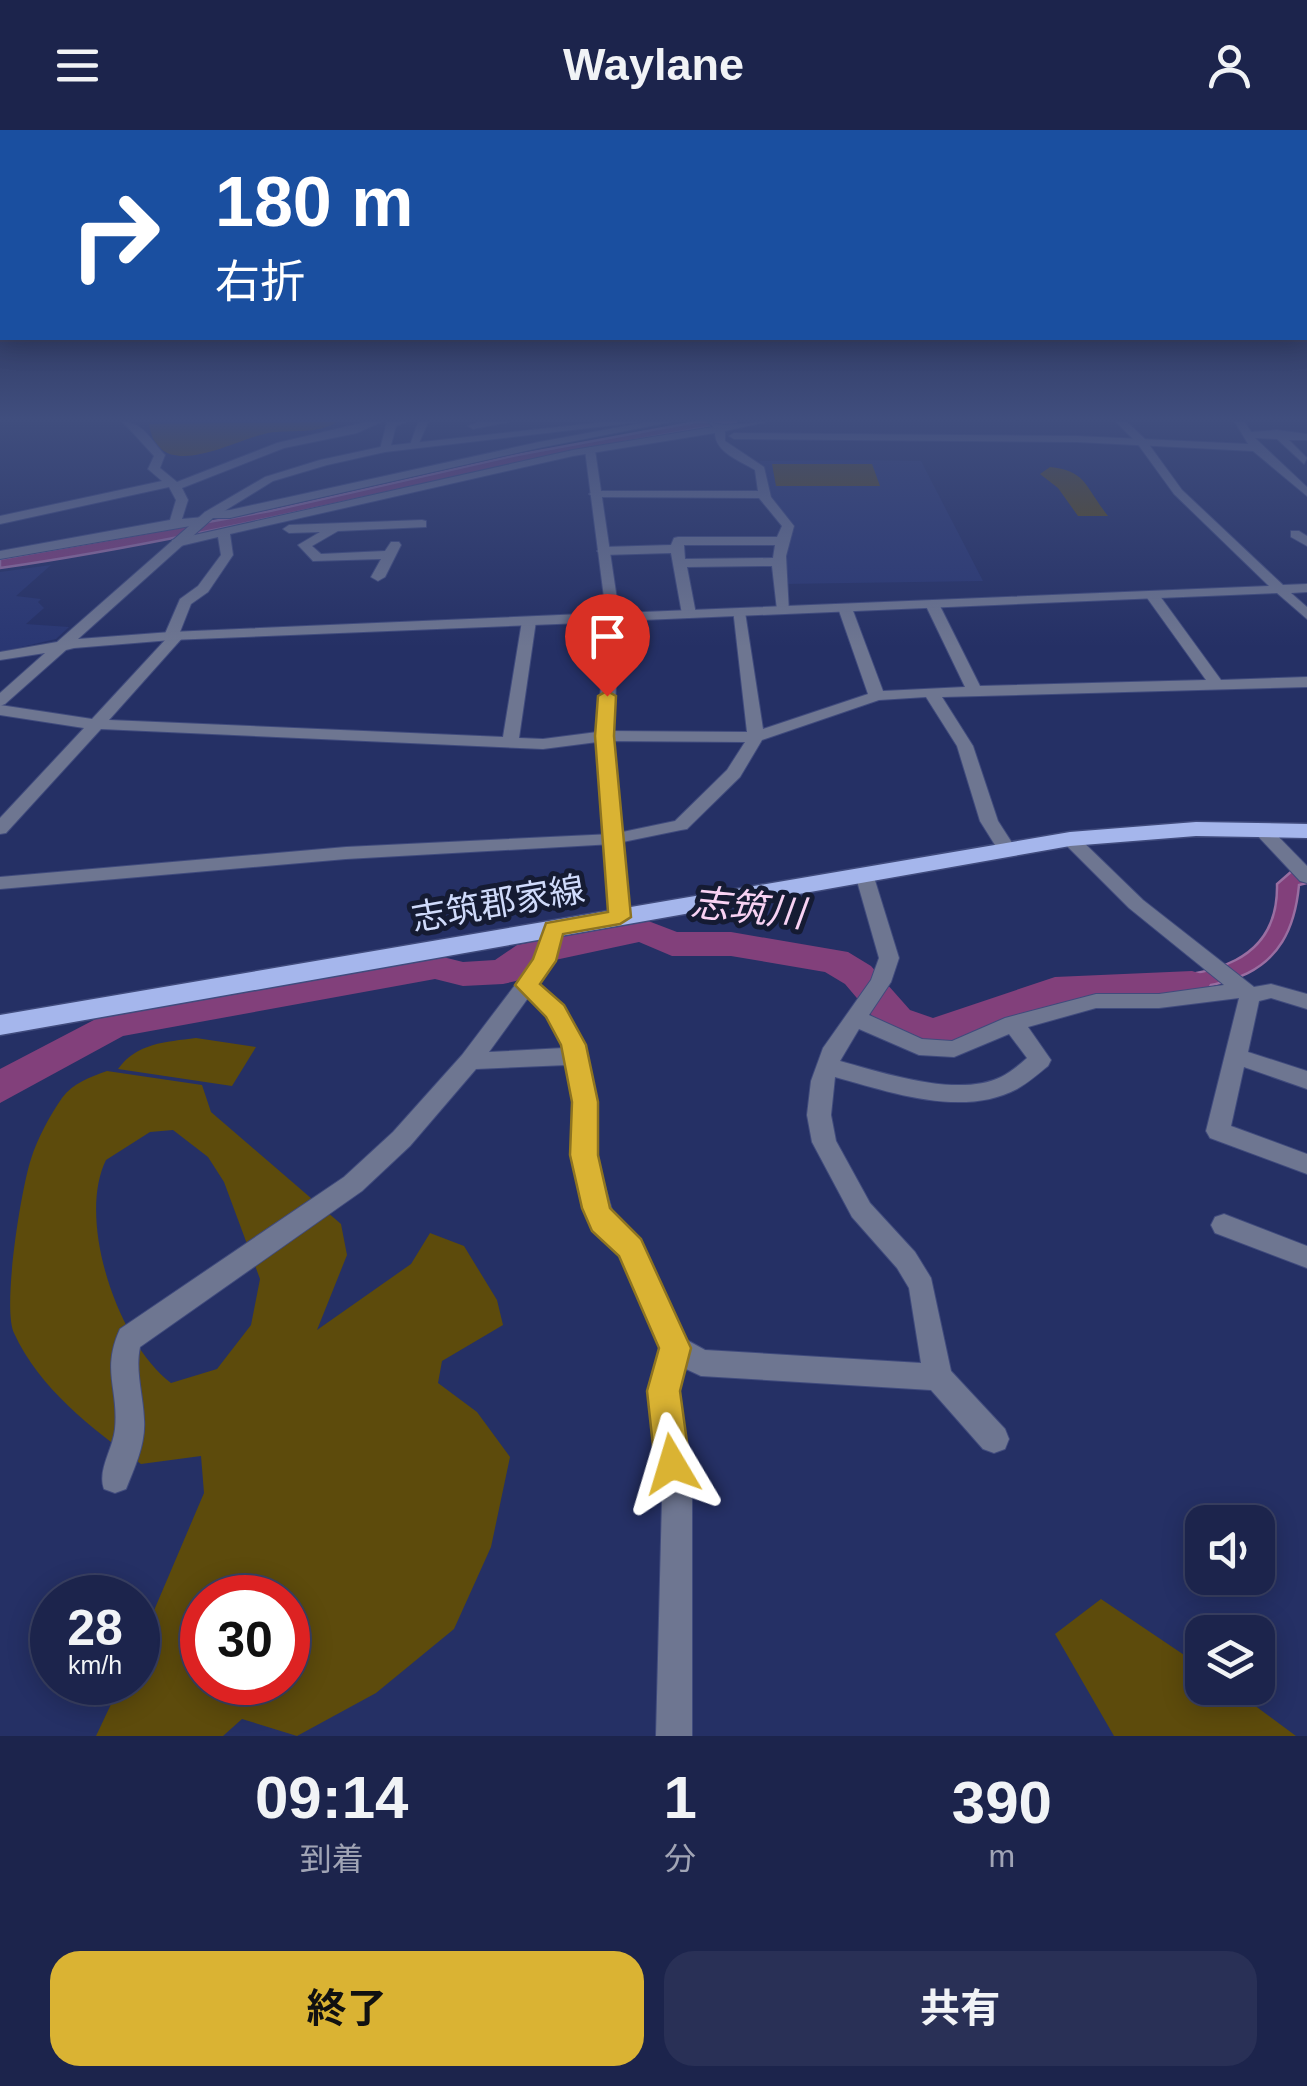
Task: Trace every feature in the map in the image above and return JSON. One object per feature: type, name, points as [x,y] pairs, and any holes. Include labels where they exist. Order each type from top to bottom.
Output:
[{"type":"main road","name":"志筑郡家線","points":[[0,1025],[553,934],[620,917],[1070,839],[1170,830],[1307,831]]},
{"type":"street","points":[[0,520],[114,497]]},
{"type":"street","points":[[175,522],[180,497]]},
{"type":"street","points":[[0,700],[206,518],[240,497]]},
{"type":"street","points":[[0,555],[315,497]]},
{"type":"street","points":[[180,540],[386,497]]},
{"type":"street","points":[[595,497],[613,617],[604,736],[620,917]]},
{"type":"street","points":[[765,497],[788,526],[780,540],[778,588],[784,610]]},
{"type":"street","points":[[1183,497],[1307,616]]},
{"type":"street","points":[[367,502],[361,514],[304,545],[318,558],[390,555]]},
{"type":"street","points":[[227,532],[422,524]]},
{"type":"street","points":[[378,577],[404,525]]},
{"type":"street","points":[[0,829],[174,636],[185,602],[203,590],[227,555],[227,532]]},
{"type":"street","points":[[689,614],[678,541],[780,540]]},
{"type":"street","points":[[603,552],[780,562]]},
{"type":"street","points":[[0,656],[60,646],[174,636],[1307,588]]},
{"type":"street","points":[[1152,595],[1215,682]]},
{"type":"street","points":[[932,604],[974,690]]},
{"type":"street","points":[[845,608],[877,696]]},
{"type":"street","points":[[0,883],[346,854],[613,839],[680,825],[734,773],[756,737],[738,612]]},
{"type":"street","points":[[510,743],[529,621]]},
{"type":"street","points":[[0,710],[96,724],[544,744],[604,736],[756,737],[877,696],[1306,681]]},
{"type":"street","points":[[931,692],[964,746],[990,820],[1008,850]]},
{"type":"street","points":[[1262,829],[1301,872]]},
{"type":"street","points":[[1070,839],[1136,904],[1242,989]]},
{"type":"street","points":[[864,874],[889,958],[881,982],[834,1048],[822,1080],[819,1115],[824,1142],[860,1210],[906,1260],[922,1286],[938,1377],[994,1439]]},
{"type":"street","points":[[114,1478],[124,1458],[130,1425],[124,1376],[130,1338],[353,1184],[405,1136],[527,985],[544,961],[553,934]]},
{"type":"street","points":[[527,985],[555,1011],[576,1056],[585,1102],[584,1155],[596,1208],[603,1223],[630,1248],[675,1348],[701,1363],[938,1377]]},
{"type":"street","points":[[1242,989],[1236,1056],[1218,1131],[1307,1164]]},
{"type":"street","points":[[860,1012],[918,1047],[954,1049],[1013,1023],[1096,1001],[1160,1001],[1242,989],[1271,991],[1307,1002]]},
{"type":"street","points":[[828,1066],[919,1090],[972,1092],[1004,1086],[1040,1060],[1013,1023]]},
{"type":"street","points":[[468,1060],[576,1056]]},
{"type":"street","points":[[1236,1056],[1307,1080]]},
{"type":"street","points":[[1224,1225],[1307,1257]]},
{"type":"street","points":[[674,1736],[677,1500],[664,1391],[675,1348]]},
{"type":"shaded area","points":[[332,497],[366,497],[185,536],[0,568],[0,559]]},
{"type":"shaded area","points":[[768,497],[940,497],[983,581],[783,584],[784,537],[792,526]]},
{"type":"shaded area","points":[[1064,497],[1095,497],[1108,516],[1078,516]]},
{"type":"shaded area","points":[[51,565],[16,596],[41,599],[38,602],[44,608],[26,624],[69,627],[56,639],[0,652],[0,572]]},
{"type":"shaded area","points":[[1292,871],[1307,883],[1299,885],[1293,917],[1282,942],[1267,960],[1225,982],[1141,993],[1145,979],[1215,968],[1253,948],[1275,911],[1277,884]]},
{"type":"shaded area","points":[[196,1038],[256,1047],[232,1086],[118,1069],[143,1049]]},
{"type":"shaded area","points":[[107,1071],[202,1085],[211,1112],[341,1224],[347,1255],[317,1330],[411,1264],[430,1233],[464,1246],[497,1300],[503,1325],[442,1361],[438,1383],[477,1412],[510,1457],[491,1547],[454,1629],[376,1693],[297,1736],[242,1719],[223,1736],[96,1736],[111,1705],[160,1705],[160,1596],[204,1493],[201,1456],[141,1464],[86,1422],[52,1389],[14,1333],[11,1275],[31,1159],[62,1098],[88,1078]],"holes":[[[173,1130],[208,1157],[224,1182],[260,1279],[251,1325],[217,1369],[171,1383],[152,1365],[135,1340],[108,1280],[96,1215],[98,1185],[106,1160],[150,1132]]]},
{"type":"shaded area","points":[[1101,1599],[1185,1656],[1185,1705],[1254,1705],[1296,1736],[1114,1736],[1055,1634]]},
{"type":"waterway","name":"志筑川","points":[[0,1088],[113,1024],[435,967],[463,974],[503,972],[530,953],[643,930],[672,944],[731,944],[835,961],[858,975],[897,1020],[931,1032],[945,1031],[1055,990],[1192,984]]},
{"type":"route","points":[[607,696],[604,736],[620,917],[554,928],[544,961],[527,985],[555,1011],[574,1045],[585,1102],[584,1155],[596,1208],[603,1223],[630,1248],[675,1348],[664,1391],[672,1464]]}]
